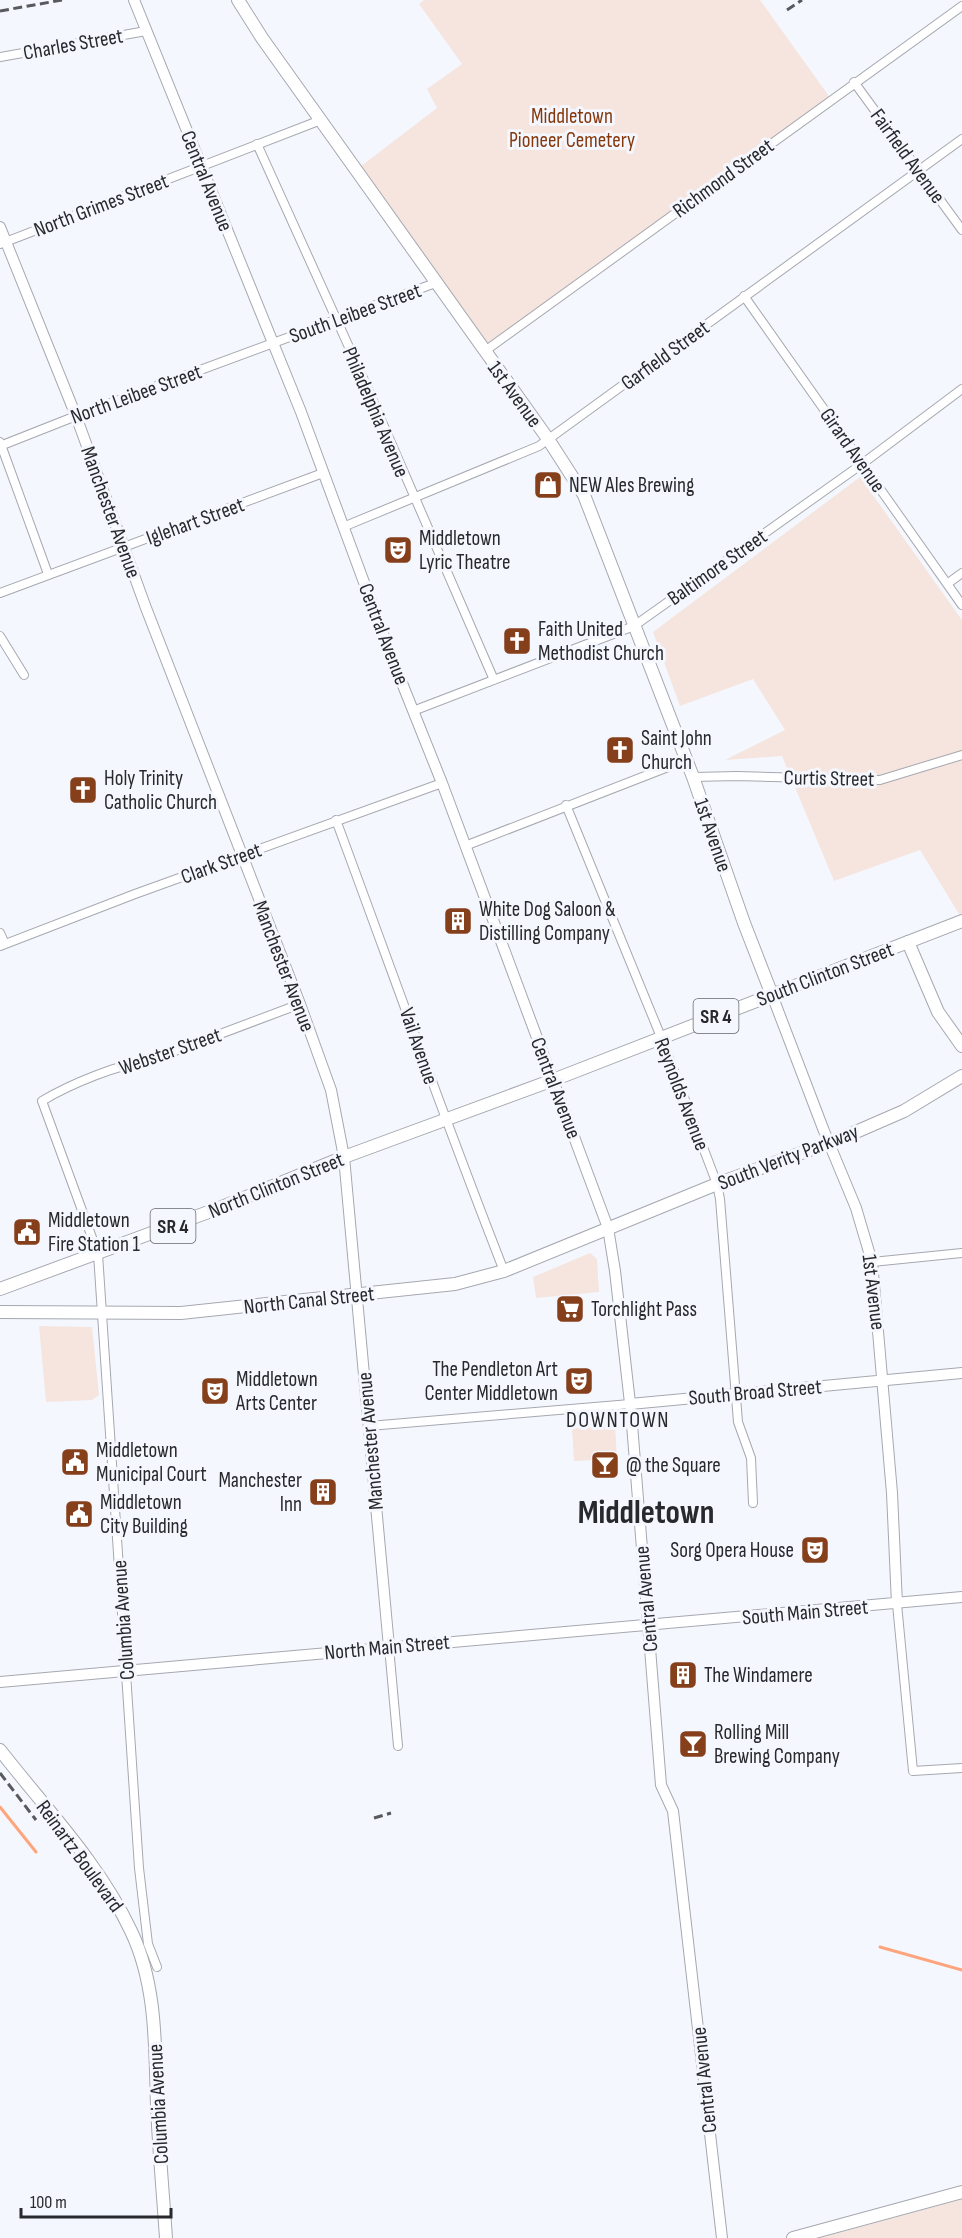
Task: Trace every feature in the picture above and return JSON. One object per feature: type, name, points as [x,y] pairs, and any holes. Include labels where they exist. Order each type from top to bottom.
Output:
[{"type":"main road","name":"1st Avenue","points":[[238,0],[262,38],[548,439],[584,495],[693,777],[772,995]]},
{"type":"main road","name":"South Clinton Street","points":[[553,1080],[962,921]]},
{"type":"main road","points":[[908,942],[938,1012],[962,1047]]},
{"type":"main road","name":"South Verity Parkway","points":[[608,1228],[904,1111],[962,1076]]},
{"type":"main road","name":"North Clinton Street","points":[[0,1289],[98,1254],[344,1157],[553,1080]]},
{"type":"main road","name":"North Canal Street","points":[[0,1312],[181,1313],[455,1284],[504,1271],[608,1228]]},
{"type":"main road","name":"Reinartz Boulevard","points":[[0,1750],[73,1841],[112,1895],[151,1969]]},
{"type":"main road","name":"Columbia Avenue","points":[[151,1969],[166,2238]]},
{"type":"main road","points":[[793,2238],[962,2192]]},
{"type":"street","name":"Central Avenue","points":[[134,0],[273,343],[442,783],[608,1228],[630,1404],[661,1785],[674,1814],[722,2238]]},
{"type":"street","name":"Richmond Street","points":[[484,351],[962,6]]},
{"type":"street","name":"Charles Street","points":[[0,57],[146,31]]},
{"type":"street","name":"Fairfield Avenue","points":[[854,82],[962,230]]},
{"type":"street","name":"North Grimes Street","points":[[3,243],[321,120]]},
{"type":"street","name":"Garfield Street","points":[[343,527],[539,446],[962,139]]},
{"type":"street","name":"Philadelphia Avenue","points":[[257,144],[494,680]]},
{"type":"street","name":"Manchester Avenue","points":[[0,227],[3,243],[76,416],[331,1090],[344,1157],[398,1746]]},
{"type":"street","name":"South Leibee Street","points":[[273,343],[438,282]]},
{"type":"street","name":"Girard Avenue","points":[[744,296],[962,605]]},
{"type":"street","name":"North Leibee Street","points":[[1,444],[273,343]]},
{"type":"street","name":"Baltimore Street","points":[[413,711],[634,626],[862,464],[962,389]]},
{"type":"street","points":[[1,444],[48,574]]},
{"type":"street","name":"Iglehart Street","points":[[0,593],[323,473]]},
{"type":"street","points":[[947,584],[962,573]]},
{"type":"street","points":[[0,636],[24,675]]},
{"type":"street","name":"Curtis Street","points":[[693,777],[879,780],[962,755]]},
{"type":"street","points":[[465,846],[686,760]]},
{"type":"street","name":"Clark Street","points":[[3,945],[336,820],[442,783]]},
{"type":"street","name":"Reynolds Avenue","points":[[566,806],[661,1037],[717,1184],[738,1422],[751,1458],[753,1503]]},
{"type":"street","name":"Vail Avenue","points":[[336,820],[445,1120],[504,1271]]},
{"type":"street","points":[[0,933],[3,945]]},
{"type":"street","name":"1st Avenue","points":[[772,995],[828,1142],[856,1208],[872,1262],[884,1380],[897,1604],[913,1771],[962,1768]]},
{"type":"street","name":"Webster Street","points":[[42,1101],[57,1092],[135,1062],[151,1060],[300,1004]]},
{"type":"street","name":"Columbia Avenue","points":[[42,1101],[98,1254],[139,1868],[151,1969]]},
{"type":"street","points":[[872,1262],[962,1253]]},
{"type":"street","name":"South Broad Street","points":[[369,1426],[962,1373]]},
{"type":"street","name":"South Main Street","points":[[648,1624],[962,1597]]},
{"type":"street","name":"North Main Street","points":[[0,1682],[648,1624]]},
{"type":"green space","name":"Middletown Pioneer Cemetery","points":[[424,0],[760,0],[831,99],[485,351],[356,170],[437,108],[427,89],[462,64],[419,4]]},
{"type":"green space","points":[[860,477],[962,620],[962,919],[920,850],[834,881],[782,756],[725,760],[785,730],[753,679],[680,706],[653,632]]},
{"type":"green space","points":[[590,1253],[597,1259],[599,1292],[536,1298],[533,1277]]},
{"type":"green space","points":[[39,1326],[92,1327],[99,1395],[92,1400],[46,1402]]},
{"type":"green space","points":[[615,1426],[617,1459],[574,1461],[572,1428]]},
{"type":"green space","points":[[962,2199],[962,2238],[820,2238]]},
{"type":"waterway","points":[[0,1807],[36,1852]]},
{"type":"waterway","points":[[880,1947],[962,1970]]},
{"type":"railway","points":[[0,11],[62,0]]},
{"type":"railway","points":[[787,10],[802,0]]},
{"type":"railway","points":[[0,1773],[36,1820]]},
{"type":"railway","points":[[374,1818],[391,1813]]},
{"type":"place","name":"NEW Ales Brewing","points":[[548,485]]},
{"type":"place","name":"Middletown Lyric Theatre","points":[[398,550]]},
{"type":"place","name":"Faith United Methodist Church","points":[[517,641]]},
{"type":"place","name":"Saint John Church","points":[[620,750]]},
{"type":"place","name":"Holy Trinity Catholic Church","points":[[83,790]]},
{"type":"place","name":"White Dog Saloon & Distilling Company","points":[[458,921]]},
{"type":"place","name":"Middletown Fire Station 1","points":[[27,1232]]},
{"type":"place","name":"Torchlight Pass","points":[[570,1309]]},
{"type":"place","name":"The Pendleton Art Center Middletown","points":[[579,1381]]},
{"type":"place","name":"Middletown Arts Center","points":[[215,1391]]},
{"type":"place","name":"Middletown Municipal Court","points":[[75,1462]]},
{"type":"place","name":"@ the Square","points":[[605,1465]]},
{"type":"place","name":"Manchester Inn","points":[[323,1492]]},
{"type":"place","name":"Middletown City Building","points":[[79,1514]]},
{"type":"place","name":"Sorg Opera House","points":[[815,1550]]},
{"type":"place","name":"The Windamere","points":[[683,1675]]},
{"type":"place","name":"Rolling Mill Brewing Company","points":[[693,1744]]},
{"type":"district","name":"DOWNTOWN","points":[[618,1419]]},
{"type":"district","name":"Middletown","points":[[646,1511]]}]
